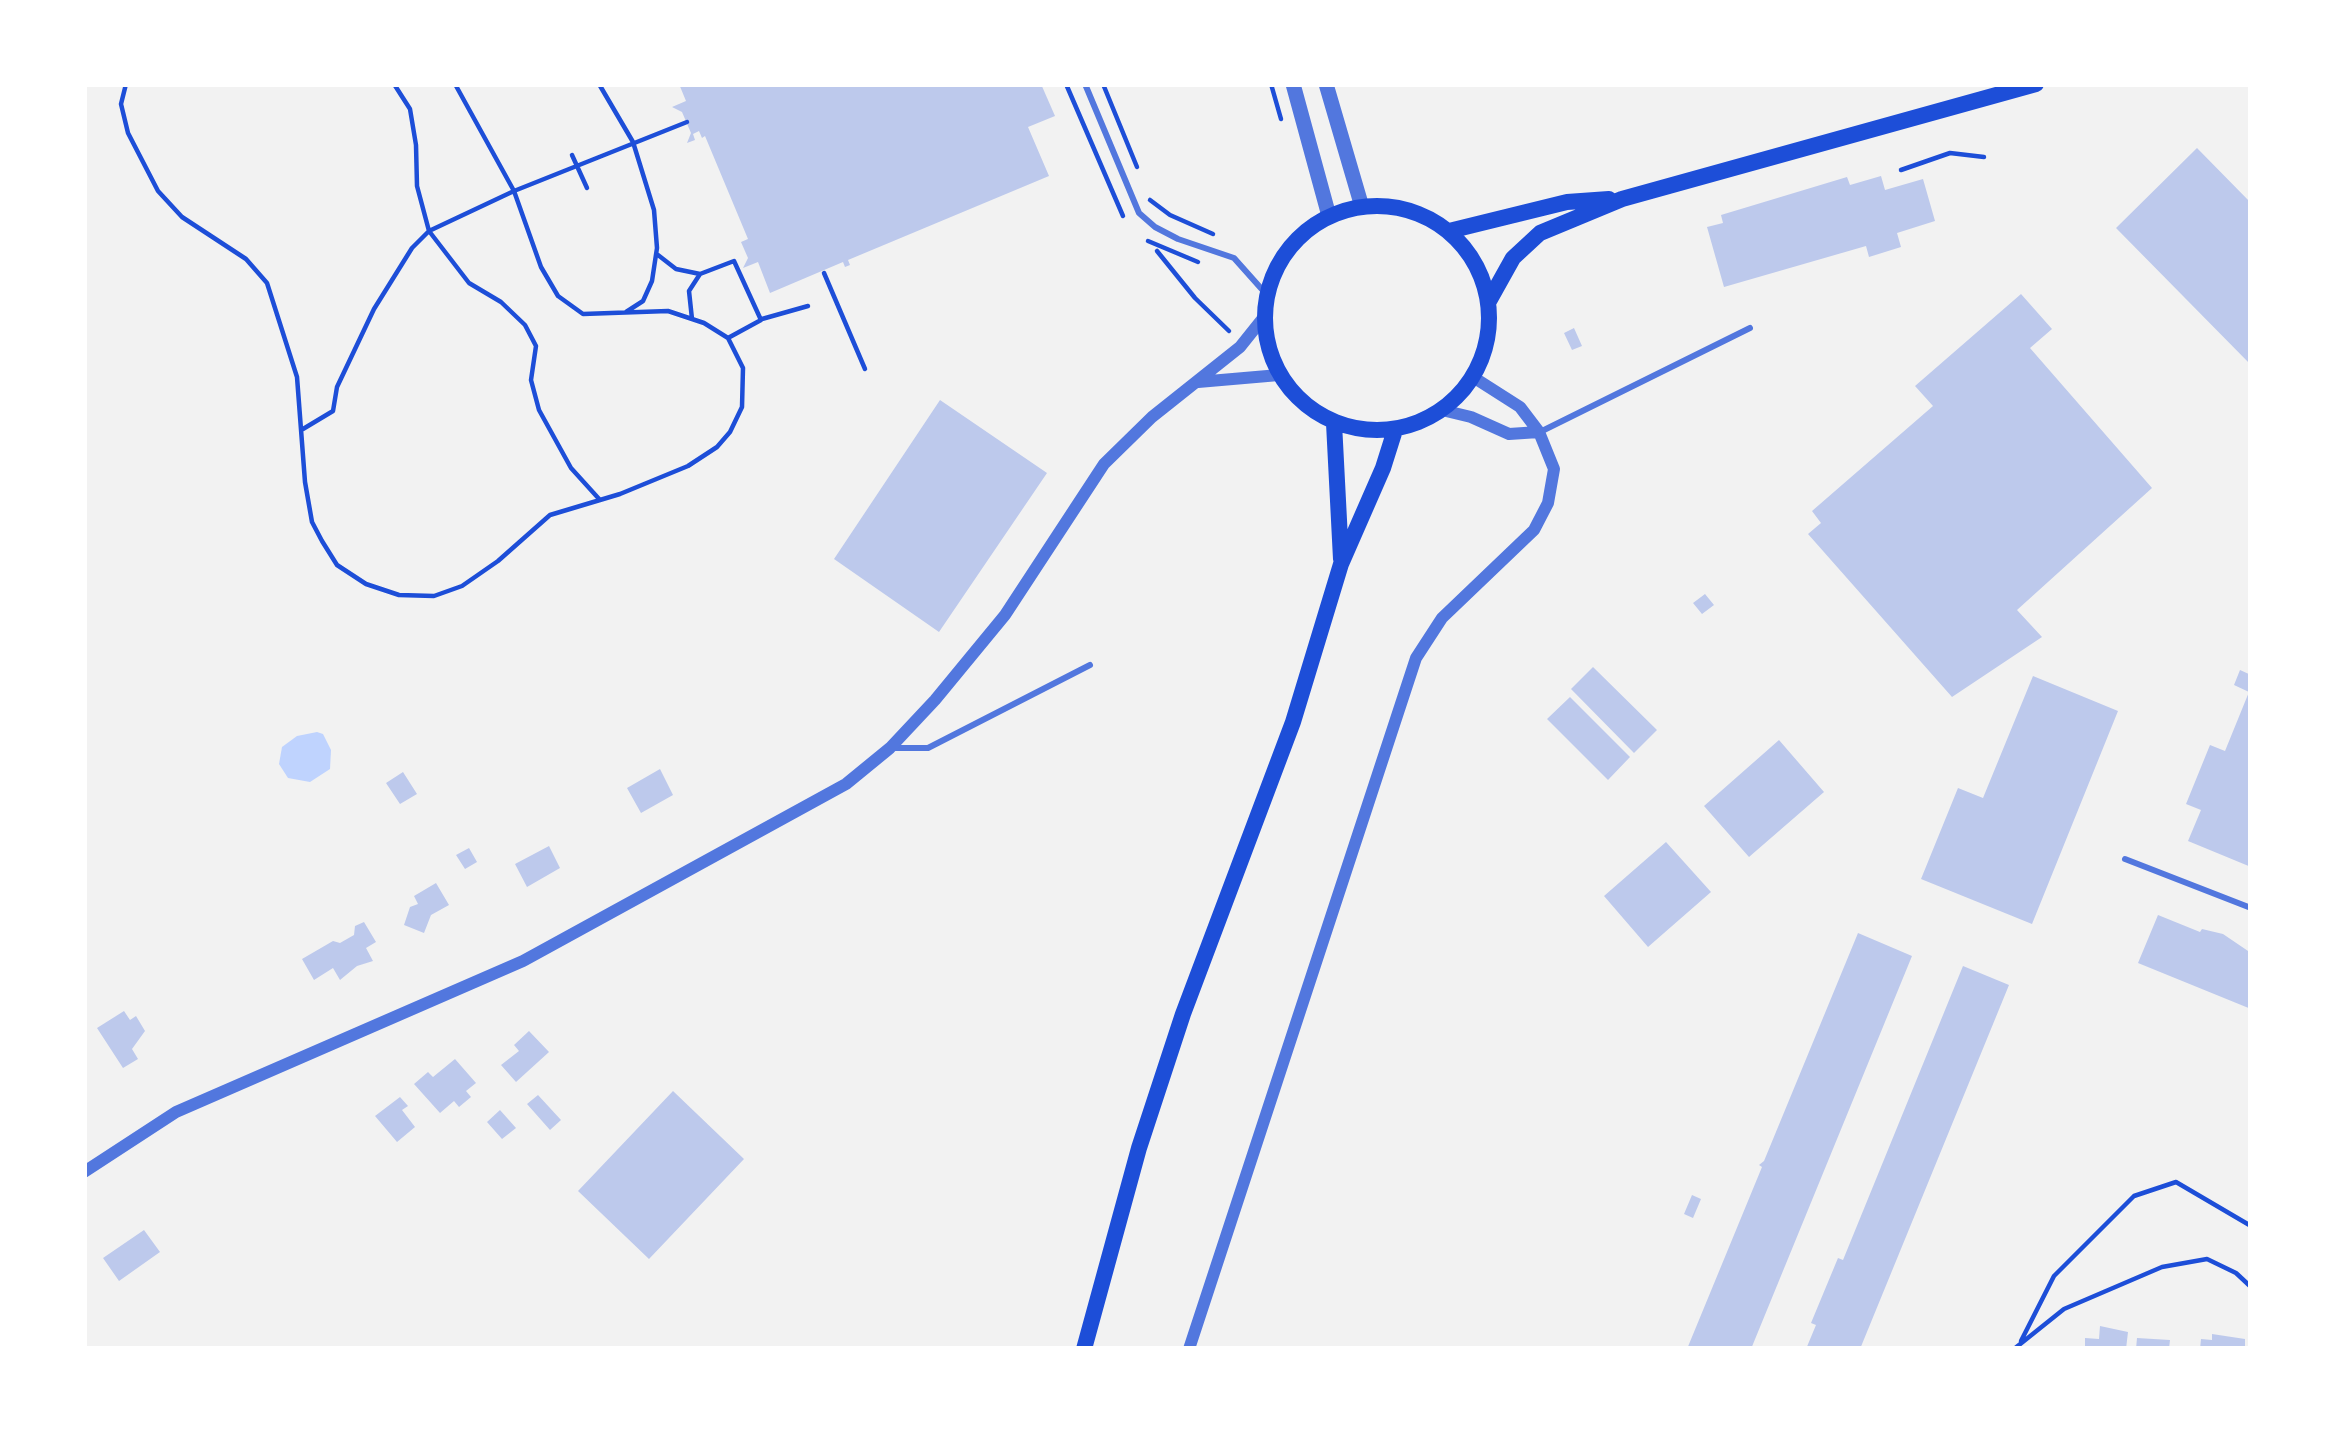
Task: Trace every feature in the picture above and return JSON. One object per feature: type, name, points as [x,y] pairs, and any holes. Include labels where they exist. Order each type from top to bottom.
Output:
[{"type":"main road","points":[[1489,302],[1513,258],[1540,233],[1622,199],[2036,84]]},
{"type":"main road","points":[[1450,231],[1568,202],[1622,199]]},
{"type":"main road","points":[[1393,206],[1423,215],[1450,231],[1475,263],[1489,302],[1488,340],[1473,377],[1442,410],[1395,430],[1334,423],[1303,403],[1280,375],[1268,347],[1267,295],[1280,262],[1300,235],[1329,216],[1362,207],[1393,206]]},
{"type":"main road","points":[[1334,423],[1341,564]]},
{"type":"main road","points":[[1084,1349],[1175,1036],[1293,722],[1341,564],[1395,430]]},
{"type":"street","points":[[1293,84],[1329,216]]},
{"type":"street","points":[[1326,84],[1362,207]]},
{"type":"street","points":[[84,1172],[176,1112],[524,961],[846,784],[890,748],[935,700],[1005,614],[1105,464],[1152,417],[1240,347],[1264,317]]},
{"type":"street","points":[[1196,382],[1280,375]]},
{"type":"street","points":[[1189,1349],[1416,658],[1442,618],[1534,530],[1541,517],[1554,470],[1538,432],[1520,407],[1473,377]]},
{"type":"street","points":[[1442,410],[1472,416],[1509,434],[1538,432]]},
{"type":"lane","points":[[1085,84],[1139,213],[1155,227],[1234,258],[1267,295]]},
{"type":"lane","points":[[1538,432],[1750,328]]},
{"type":"lane","points":[[890,748],[928,748],[1090,665]]},
{"type":"lane","points":[[2125,859],[2251,908]]},
{"type":"path","points":[[126,84],[121,104],[128,133],[158,191],[182,217],[246,259],[267,283],[297,377],[308,502],[322,541],[337,565],[366,584],[399,595],[434,596],[462,586],[498,561],[550,515],[688,466],[717,447],[742,407],[742,368],[728,338],[668,311],[583,314],[558,296],[514,191],[455,84]]},
{"type":"path","points":[[394,84],[410,110],[417,186],[429,231],[469,284],[501,302],[525,325],[536,346],[531,380],[539,410],[571,468],[599,500]]},
{"type":"path","points":[[599,84],[633,142],[654,210],[652,281],[643,301],[623,314]]},
{"type":"path","points":[[1102,84],[1150,202],[1222,238]]},
{"type":"path","points":[[303,429],[333,411],[338,387],[374,308],[412,248],[429,231],[514,191],[686,122]]},
{"type":"path","points":[[1901,170],[1950,153],[1984,157]]},
{"type":"path","points":[[572,155],[587,188]]},
{"type":"path","points":[[1154,247],[1233,335]]},
{"type":"path","points":[[656,254],[676,269],[700,274],[734,261],[760,320]]},
{"type":"path","points":[[824,273],[865,369]]},
{"type":"path","points":[[692,319],[689,291],[700,274]]},
{"type":"path","points":[[728,338],[760,320],[808,307]]},
{"type":"path","points":[[2021,1341],[2054,1276],[2134,1196],[2176,1182],[2251,1226]]},
{"type":"path","points":[[2014,1349],[2064,1309],[2162,1267],[2207,1259],[2236,1273],[2251,1287]]},
{"type":"water","points":[[317,732],[331,750],[330,769],[310,782],[288,778],[279,764],[282,747],[297,736]]},
{"type":"building","points":[[679,84],[1041,84],[1055,116],[1028,127],[1049,176],[848,260],[850,265],[845,267],[843,262],[770,293],[758,262],[743,268],[748,258],[741,242],[748,239],[705,136],[699,131],[687,143],[691,133],[682,112],[672,107],[686,101]]},
{"type":"building","points":[[2197,148],[2251,203],[2251,365],[2116,228]]},
{"type":"building","points":[[1881,176],[1885,190],[1923,179],[1935,221],[1897,233],[1901,247],[1869,257],[1866,246],[1724,287],[1707,227],[1723,223],[1721,215],[1847,177],[1850,185]]},
{"type":"building","points":[[2021,294],[2052,329],[2030,348],[2152,488],[2017,610],[2042,637],[1952,697],[1808,534],[1821,523],[1812,511],[1933,406],[1915,386]]},
{"type":"building","points":[[1574,328],[1582,346],[1572,350],[1564,333]]},
{"type":"building","points":[[940,400],[1047,473],[939,632],[834,559]]},
{"type":"building","points":[[1705,594],[1714,605],[1702,614],[1693,603]]},
{"type":"building","points":[[1593,667],[1657,730],[1634,753],[1571,689]]},
{"type":"building","points":[[2240,670],[2251,675],[2251,867],[2188,841],[2201,810],[2186,804],[2210,745],[2225,751],[2249,692],[2234,685]]},
{"type":"building","points":[[2033,676],[2118,711],[2032,924],[1921,879],[1958,788],[1983,798]]},
{"type":"building","points":[[1570,697],[1630,757],[1608,780],[1547,719]]},
{"type":"building","points":[[1779,740],[1824,792],[1749,857],[1704,806]]},
{"type":"building","points":[[660,769],[673,795],[641,813],[627,788]]},
{"type":"building","points":[[403,772],[417,794],[400,804],[386,783]]},
{"type":"building","points":[[1666,842],[1711,892],[1648,947],[1604,896]]},
{"type":"building","points":[[549,846],[560,868],[527,887],[515,864]]},
{"type":"building","points":[[469,848],[477,862],[465,869],[456,855]]},
{"type":"building","points":[[436,883],[449,905],[431,915],[424,933],[404,925],[410,907],[418,904],[414,896]]},
{"type":"building","points":[[2158,915],[2200,932],[2223,934],[2251,953],[2251,1009],[2138,963]]},
{"type":"building","points":[[364,922],[376,942],[366,948],[373,961],[357,966],[340,980],[333,968],[314,980],[302,959],[354,935],[355,926]]},
{"type":"building","points":[[1858,933],[1912,956],[1751,1349],[1687,1349],[1759,1165]]},
{"type":"building","points":[[1963,966],[2009,985],[1860,1349],[1806,1349],[1816,1325],[1811,1323],[1838,1258],[1843,1260]]},
{"type":"building","points":[[124,1011],[130,1020],[136,1016],[145,1031],[132,1049],[138,1059],[123,1068],[97,1028]]},
{"type":"building","points":[[529,1031],[549,1052],[516,1082],[501,1065],[519,1051],[514,1045]]},
{"type":"building","points":[[455,1059],[476,1083],[466,1091],[471,1097],[459,1107],[454,1101],[440,1113],[414,1084],[428,1072],[433,1077]]},
{"type":"building","points":[[673,1091],[744,1159],[649,1259],[578,1191]]},
{"type":"building","points":[[538,1095],[561,1120],[550,1130],[527,1104]]},
{"type":"building","points":[[400,1097],[408,1106],[402,1110],[415,1127],[397,1142],[375,1116]]},
{"type":"building","points":[[500,1110],[516,1128],[502,1139],[487,1122]]},
{"type":"building","points":[[1692,1195],[1701,1199],[1693,1218],[1684,1214]]},
{"type":"building","points":[[144,1230],[160,1252],[119,1281],[103,1258]]},
{"type":"building","points":[[2100,1326],[2128,1332],[2126,1349],[2085,1349],[2085,1338],[2099,1339]]},
{"type":"building","points":[[2212,1334],[2245,1339],[2245,1349],[2200,1349],[2201,1339],[2212,1340]]},
{"type":"building","points":[[2137,1338],[2170,1340],[2169,1349],[2136,1349]]}]
